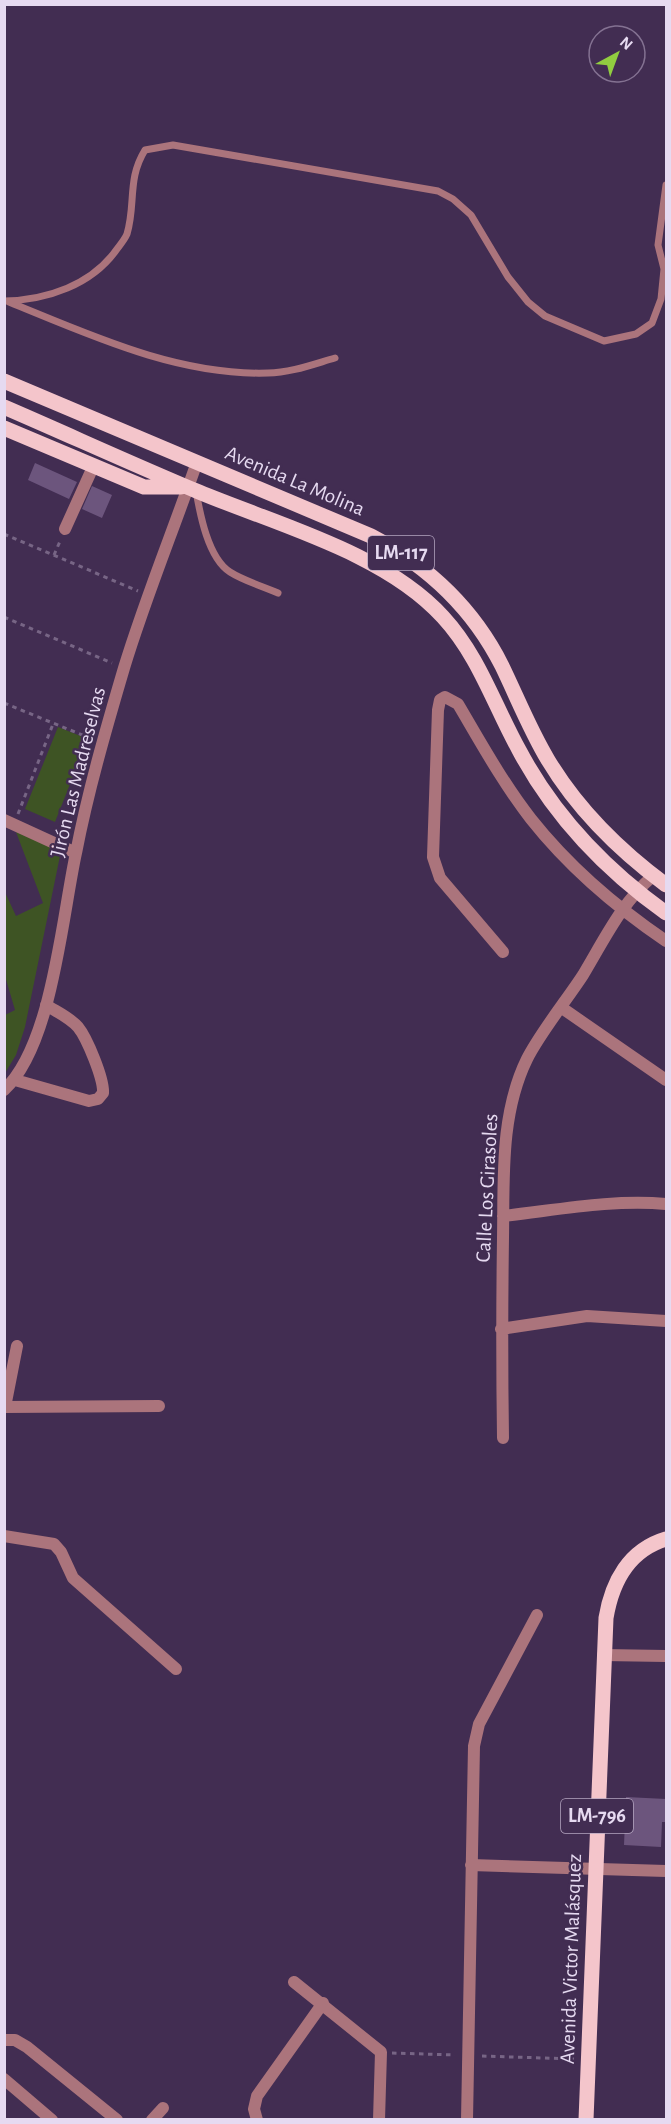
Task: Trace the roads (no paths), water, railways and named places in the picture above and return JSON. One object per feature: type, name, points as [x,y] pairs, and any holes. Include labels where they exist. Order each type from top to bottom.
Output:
[{"type":"main road","name":"Avenida La Molina","points":[[4,381],[371,536],[407,556],[438,581],[466,611],[490,645],[539,744],[562,782],[618,846],[666,885]]},
{"type":"main road","name":"LM-117","points":[[4,406],[192,489],[364,559],[399,580],[430,604],[470,652],[518,749],[551,802],[584,841],[635,891],[666,913]]},
{"type":"main road","name":"LM-117","points":[[4,428],[144,487],[192,489]]},
{"type":"main road","name":"Avenida Victor Malásquez","points":[[586,2120],[603,1655],[608,1606],[620,1575],[642,1551],[666,1539]]},
{"type":"street","name":"Jirón Las Madreselvas","points":[[4,1090],[24,1067],[46,1005],[76,853],[124,668],[148,596],[192,489],[196,462]]},
{"type":"street","points":[[65,529],[93,467]]},
{"type":"street","points":[[503,952],[440,878],[433,857],[438,710],[440,700],[445,697],[458,704],[531,819],[553,845],[621,910],[666,941]]},
{"type":"street","points":[[9,822],[76,853]]},
{"type":"street","name":"Calle Los Girasoles","points":[[503,1438],[501,1329],[505,1135],[513,1095],[527,1058],[562,1008],[621,910],[635,891],[653,876]]},
{"type":"street","points":[[15,1080],[89,1101],[101,1097],[103,1084],[85,1037],[70,1020],[46,1005]]},
{"type":"street","points":[[562,1008],[666,1080]]},
{"type":"street","points":[[503,1216],[588,1206],[666,1204]]},
{"type":"street","points":[[501,1329],[587,1316],[666,1321]]},
{"type":"street","points":[[17,1346],[5,1407],[159,1406]]},
{"type":"street","points":[[4,1536],[54,1544],[62,1552],[73,1578],[176,1669]]},
{"type":"street","points":[[467,2120],[474,1746],[479,1724],[537,1615]]},
{"type":"street","points":[[603,1655],[666,1656]]},
{"type":"street","points":[[471,1865],[666,1871]]},
{"type":"street","points":[[294,1982],[323,2003],[381,2052],[379,2120]]},
{"type":"street","points":[[257,2120],[254,2109],[257,2096],[323,2003]]},
{"type":"street","points":[[4,2040],[15,2040],[27,2047],[117,2120]]},
{"type":"street","points":[[4,2079],[52,2120]]},
{"type":"street","points":[[152,2120],[163,2108]]},
{"type":"lane","points":[[6,301],[32,299],[57,293],[80,283],[109,260],[127,235],[136,164],[145,150],[173,145],[438,191],[453,199],[471,215],[508,277],[528,302],[545,316],[604,340],[636,334],[652,323],[658,307],[664,269],[658,245],[666,185]]},
{"type":"lane","points":[[6,301],[93,337],[164,358],[224,371],[270,374],[335,358]]},
{"type":"lane","points":[[192,489],[202,525],[228,572],[278,592]]}]
